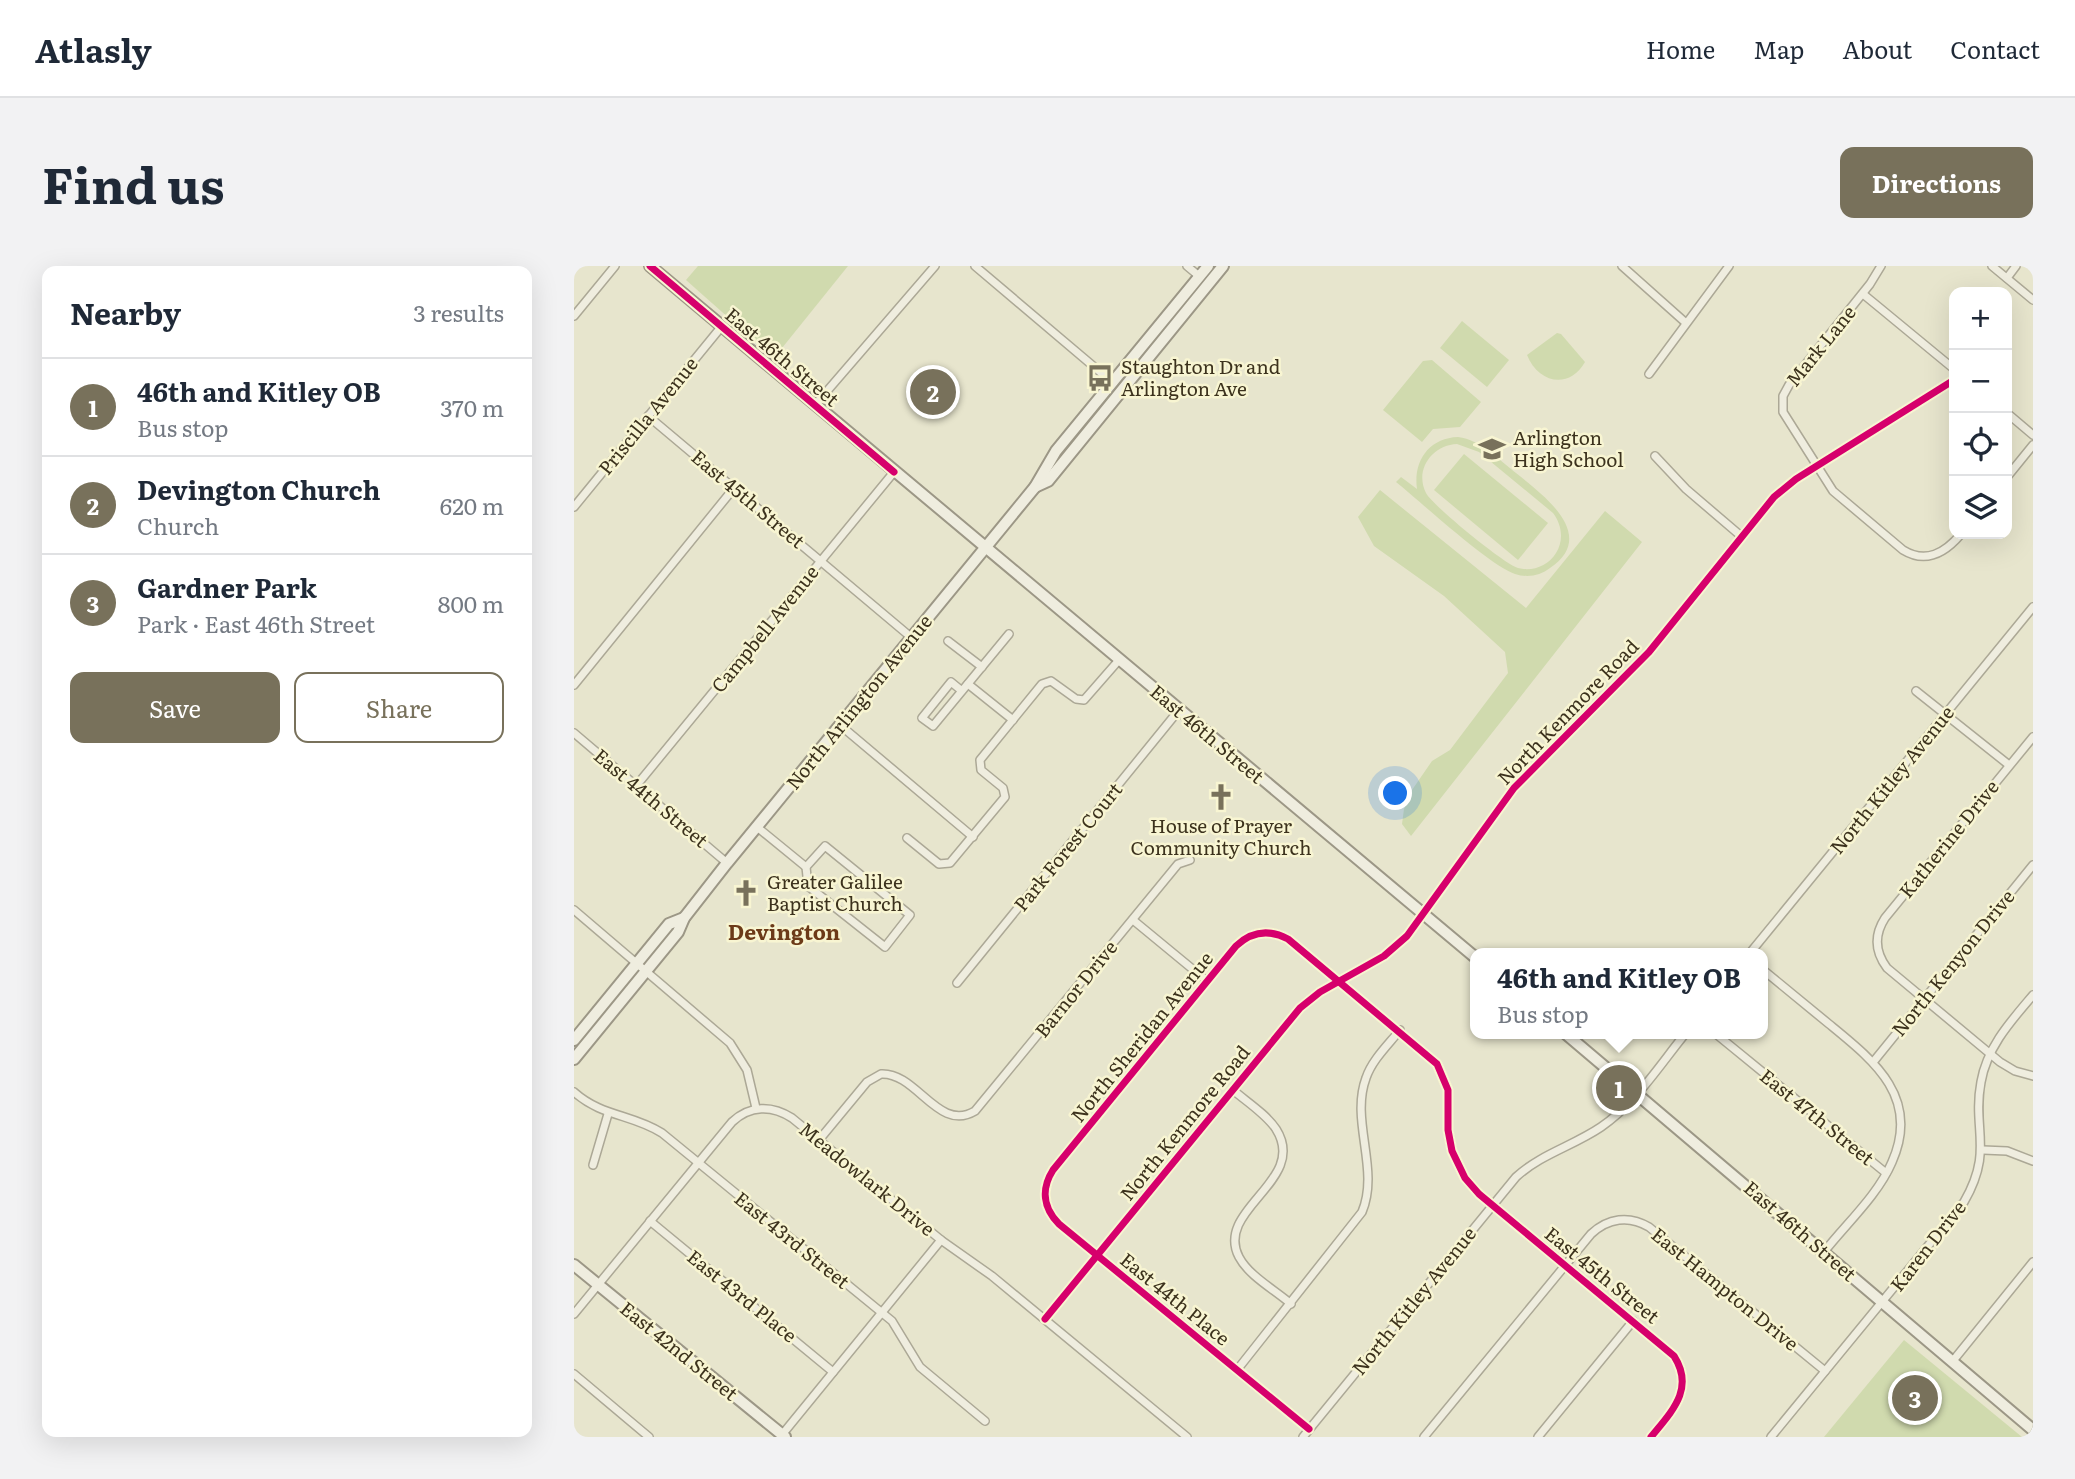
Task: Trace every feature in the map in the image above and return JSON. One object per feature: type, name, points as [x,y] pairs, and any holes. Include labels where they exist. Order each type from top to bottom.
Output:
[{"type":"main road","name":"East 46th Street","points":[[650,266],[1470,954]]},
{"type":"main road","name":"North Arlington Avenue","points":[[574,1059],[642,967],[669,924],[684,918],[1035,488],[1056,451],[1208,266]]},
{"type":"main road","name":"North Arlington Avenue","points":[[1035,488],[1048,481],[1223,266]]},
{"type":"main road","name":"North Arlington Avenue","points":[[574,1040],[642,967]]},
{"type":"main road","name":"East 46th Street","points":[[1572,1039],[1951,1362],[2032,1426]]},
{"type":"main road","name":"East 42nd Street","points":[[574,1265],[783,1436]]},
{"type":"street","points":[[574,316],[615,266]]},
{"type":"street","points":[[815,405],[936,266]]},
{"type":"street","points":[[975,266],[1112,382]]},
{"type":"street","points":[[1187,266],[1199,276]]},
{"type":"street","points":[[1622,266],[1686,323]]},
{"type":"street","points":[[1650,374],[1729,266]]},
{"type":"street","name":"Mark Lane","points":[[1881,266],[1863,294],[1788,384],[1783,396],[1785,418],[1838,497],[1903,550],[1916,556],[1928,556],[1946,550],[1956,539]]},
{"type":"street","points":[[1992,266],[2033,300]]},
{"type":"street","points":[[2007,278],[2017,266]]},
{"type":"street","points":[[1863,294],[1949,365]]},
{"type":"street","name":"Priscilla Avenue","points":[[574,507],[722,326]]},
{"type":"street","name":"North Kenmore Road","points":[[1045,1319],[1305,1004],[1389,952],[1424,915],[1514,788],[1650,652],[1776,495],[1949,383]]},
{"type":"street","name":"East 45th Street","points":[[648,415],[912,638]]},
{"type":"street","points":[[2012,417],[2033,435]]},
{"type":"street","points":[[2008,476],[2033,445]]},
{"type":"street","points":[[1655,456],[1686,489],[1741,536]]},
{"type":"street","name":"Campbell Avenue","points":[[636,786],[894,472]]},
{"type":"street","points":[[574,685],[734,488]]},
{"type":"street","name":"North Kitley Avenue","points":[[1754,948],[2033,607]]},
{"type":"street","points":[[962,691],[951,682],[922,718],[933,726],[968,684],[1009,634]]},
{"type":"street","points":[[948,642],[982,667]]},
{"type":"street","points":[[907,838],[945,866],[1003,801],[1005,793],[981,770],[979,761],[1013,720],[1046,681],[1055,682],[1076,699],[1087,699],[1119,660]]},
{"type":"street","points":[[968,684],[1013,720]]},
{"type":"street","points":[[1916,691],[2009,765]]},
{"type":"street","name":"Park Forest Court","points":[[957,983],[1180,710]]},
{"type":"street","points":[[840,725],[973,837]]},
{"type":"street","name":"East 44th Street","points":[[574,733],[727,863]]},
{"type":"street","name":"Katherine Drive","points":[[1924,999],[1887,968],[1877,946],[1879,928],[2033,737]]},
{"type":"street","points":[[757,827],[806,867],[810,890],[881,947],[886,947],[909,919],[909,913],[828,847],[822,848],[806,867]]},
{"type":"street","name":"Barnor Drive","points":[[819,1140],[867,1082],[885,1073],[902,1078],[943,1112],[962,1116],[978,1109],[1178,864],[1190,860]]},
{"type":"street","name":"North Kenyon Drive","points":[[1874,1060],[2033,865]]},
{"type":"street","points":[[574,910],[730,1043],[747,1070],[756,1108],[732,1122],[574,1314]]},
{"type":"street","points":[[1133,920],[1207,981]]},
{"type":"street","name":"North Sheridan Avenue","points":[[1048,1180],[1240,942],[1258,933],[1273,933],[1288,939],[1340,981]]},
{"type":"street","points":[[1768,975],[1874,1060],[1890,1082],[1899,1111],[1898,1144],[1886,1173],[1824,1252]]},
{"type":"street","points":[[1340,981],[1430,1055],[1442,1072],[1448,1090],[1448,1130],[1455,1160],[1473,1188],[1492,1205]]},
{"type":"street","name":"Karen Drive","points":[[1771,1437],[1883,1304],[1964,1202],[1977,1174],[1983,1150],[1980,1087],[1990,1054],[2033,995]]},
{"type":"street","points":[[1924,999],[1990,1054],[2010,1068],[2033,1076]]},
{"type":"street","points":[[1237,1370],[1362,1212],[1369,1184],[1362,1102],[1364,1084],[1373,1064],[1400,1030]]},
{"type":"street","name":"North Kitley Avenue","points":[[1303,1437],[1492,1205],[1530,1165],[1598,1129],[1637,1093],[1681,1039]]},
{"type":"street","name":"East 47th Street","points":[[1722,1039],[1886,1173]]},
{"type":"street","points":[[1233,1090],[1275,1127],[1283,1154],[1275,1177],[1238,1226],[1236,1250],[1246,1266],[1291,1304]]},
{"type":"street","name":"East 43rd Street","points":[[574,1092],[593,1107],[608,1114],[648,1125],[698,1163],[882,1312],[899,1329],[920,1367],[985,1421]]},
{"type":"street","name":"Meadowlark Drive","points":[[756,1108],[784,1113],[941,1240],[992,1276],[1187,1437]]},
{"type":"street","points":[[593,1165],[608,1114]]},
{"type":"street","points":[[1983,1150],[2007,1151],[2033,1161]]},
{"type":"street","name":"East 44th Place","points":[[1048,1180],[1045,1199],[1051,1216],[1309,1429]]},
{"type":"street","name":"East 45th Street","points":[[1492,1205],[1672,1353],[1683,1377],[1677,1405],[1651,1437]]},
{"type":"street","name":"East Hampton Drive","points":[[1565,1265],[1597,1228],[1619,1219],[1635,1220],[1649,1227],[1825,1371]]},
{"type":"street","name":"East 43rd Place","points":[[650,1221],[834,1372]]},
{"type":"street","points":[[783,1436],[941,1240]]},
{"type":"street","points":[[1951,1362],[2033,1262]]},
{"type":"street","points":[[1424,1437],[1565,1265]]},
{"type":"street","points":[[1538,1437],[1633,1321]]},
{"type":"street","points":[[574,1374],[649,1437]]},
{"type":"green space","points":[[698,266],[848,266],[774,358],[686,280]]},
{"type":"green space","points":[[1462,321],[1509,360],[1487,387],[1440,348]]},
{"type":"green space","points":[[1557,333],[1561,334],[1585,362],[1571,377],[1554,380],[1538,372],[1527,355]]},
{"type":"green space","points":[[1432,360],[1481,402],[1460,427],[1433,429],[1422,442],[1383,410],[1423,361]]},
{"type":"green space","points":[[1448,438],[1466,439],[1489,451],[1539,492],[1561,516],[1568,529],[1569,542],[1564,555],[1550,568],[1529,576],[1504,569],[1473,547],[1396,482],[1401,477],[1417,489],[1418,469],[1425,453]],"holes":[[[1457,444],[1479,452],[1556,518],[1561,533],[1560,543],[1553,558],[1544,565],[1529,569],[1510,564],[1454,521],[1426,493],[1422,475],[1433,454],[1448,445]]]},
{"type":"green space","points":[[1464,454],[1548,523],[1518,560],[1434,490]]},
{"type":"green space","points":[[1380,490],[1526,608],[1605,511],[1642,542],[1411,836],[1402,824],[1404,809],[1412,790],[1432,761],[1450,750],[1508,673],[1505,652],[1444,596],[1374,546],[1358,517]]},
{"type":"green space","points":[[1904,1340],[2022,1437],[1824,1437]]},
{"type":"cycle path","points":[[650,266],[894,472]]},
{"type":"cycle path","points":[[1045,1319],[1300,1008],[1320,992],[1384,956],[1407,936],[1514,788],[1649,652],[1774,497],[1796,479],[1949,383]]},
{"type":"cycle path","points":[[1309,1429],[1059,1224],[1045,1198],[1053,1170],[1236,946],[1248,937],[1261,933],[1288,939],[1437,1064],[1448,1090],[1448,1130],[1452,1151],[1465,1178],[1479,1194],[1674,1356],[1680,1368],[1681,1389],[1673,1409],[1651,1437]]},
{"type":"place","name":"Staughton Dr and Arlington Ave","points":[[1100,378]]},
{"type":"place","name":"Devington Church","points":[[933,392]]},
{"type":"place","name":"Arlington High School","points":[[1492,449]]},
{"type":"place","name":"House of Prayer Community Church","points":[[1221,797]]},
{"type":"place","name":"Greater Galilee Baptist Church","points":[[746,893]]},
{"type":"place","name":"46th and Kitley OB","points":[[1619,1088]]},
{"type":"place","name":"Gardner Park","points":[[1915,1398]]},
{"type":"district","name":"Devington","points":[[784,933]]}]
